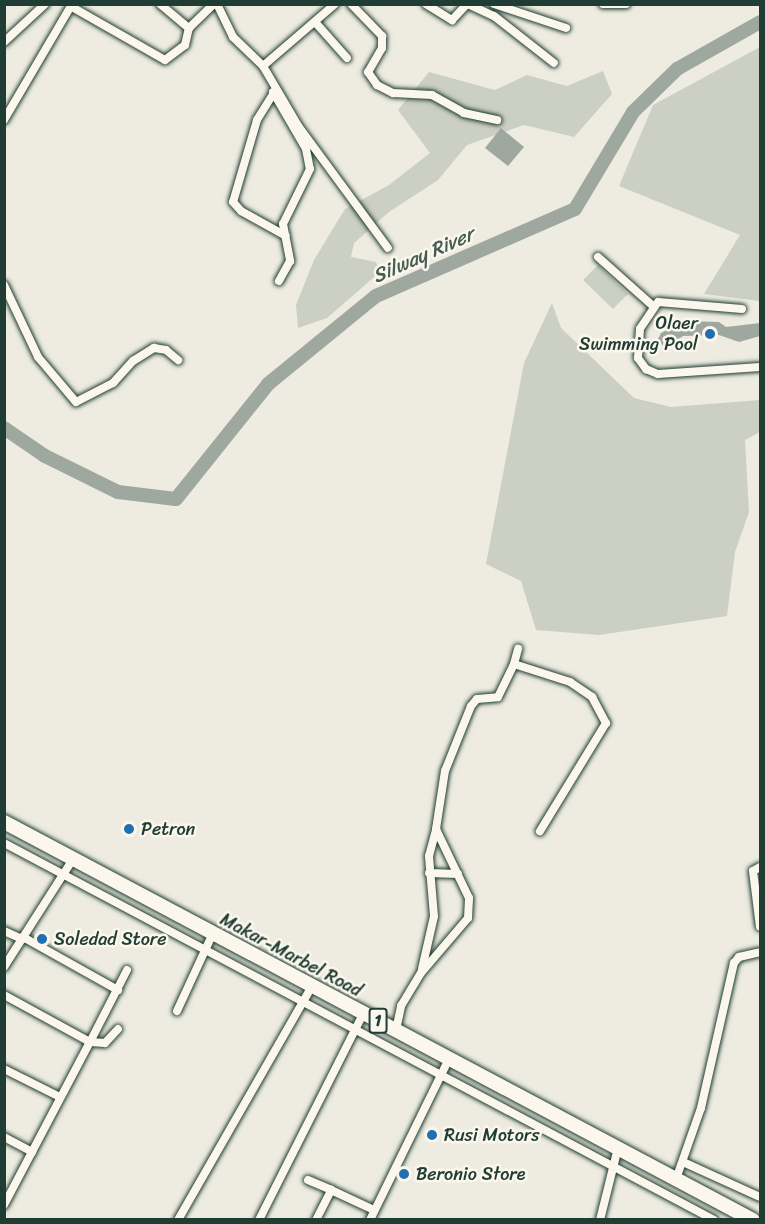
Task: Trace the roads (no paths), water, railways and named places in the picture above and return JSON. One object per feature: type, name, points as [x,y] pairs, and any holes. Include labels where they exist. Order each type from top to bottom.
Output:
[{"type":"main road","name":"Makar-Marbel Road","points":[[4,822],[753,1220]]},
{"type":"street","points":[[4,42],[45,4]]},
{"type":"street","points":[[159,4],[189,28]]},
{"type":"street","points":[[4,120],[72,6],[165,60],[185,45],[189,28],[215,4],[233,37],[262,66],[309,158],[309,176],[284,224],[290,261],[279,281]]},
{"type":"street","points":[[262,66],[335,4]]},
{"type":"street","points":[[351,4],[382,36],[382,48],[368,72],[377,85],[393,93],[432,94],[464,113],[497,120]]},
{"type":"street","points":[[426,4],[452,20],[468,4],[495,16],[554,63]]},
{"type":"street","points":[[494,4],[566,28]]},
{"type":"street","points":[[603,4],[626,4]]},
{"type":"street","points":[[315,22],[347,58]]},
{"type":"street","points":[[275,90],[257,120],[233,202],[241,211],[286,237]]},
{"type":"street","points":[[275,90],[299,127],[388,248]]},
{"type":"street","points":[[598,257],[653,306]]},
{"type":"street","points":[[4,285],[38,357],[76,402],[113,383],[133,361],[154,348],[166,350],[178,360]]},
{"type":"street","points":[[742,309],[668,300],[653,306],[640,328],[636,349],[640,363],[652,373],[760,367]]},
{"type":"street","points":[[421,973],[434,916],[429,873],[446,771],[471,706],[477,699],[498,697],[514,664],[518,649]]},
{"type":"street","points":[[514,664],[570,682],[592,697],[606,723],[540,831]]},
{"type":"street","points":[[396,1029],[401,1006],[421,973],[468,918],[469,898],[436,829]]},
{"type":"street","points":[[4,843],[206,947],[355,1030],[614,1164],[714,1220]]},
{"type":"street","points":[[4,967],[73,859]]},
{"type":"street","points":[[760,867],[753,871],[760,927]]},
{"type":"street","points":[[429,873],[458,874]]},
{"type":"street","points":[[4,931],[22,938],[118,990]]},
{"type":"street","points":[[177,1011],[213,933]]},
{"type":"street","points":[[676,1179],[701,1108],[734,963],[739,957],[760,952]]},
{"type":"street","points":[[4,1205],[118,990],[126,970]]},
{"type":"street","points":[[178,1220],[312,986]]},
{"type":"street","points":[[4,995],[90,1042],[105,1043],[118,1029]]},
{"type":"street","points":[[259,1220],[363,1014]]},
{"type":"street","points":[[370,1220],[449,1059]]},
{"type":"street","points":[[4,1069],[60,1097]]},
{"type":"street","points":[[4,1137],[32,1152]]},
{"type":"street","points":[[600,1220],[618,1148]]},
{"type":"street","points":[[683,1162],[760,1197]]},
{"type":"street","points":[[308,1180],[374,1210]]},
{"type":"street","points":[[316,1220],[331,1190]]},
{"type":"waterway","name":"Silway River","points":[[4,428],[45,456],[118,492],[176,499],[268,384],[376,296],[575,209],[633,112],[677,69],[760,22]]},
{"type":"place","name":"Olaer Swimming Pool","points":[[710,334]]},
{"type":"place","name":"Petron","points":[[129,829]]},
{"type":"place","name":"Soledad Store","points":[[42,939]]},
{"type":"place","name":"Rusi Motors","points":[[432,1135]]},
{"type":"place","name":"Beronio Store","points":[[404,1174]]}]
